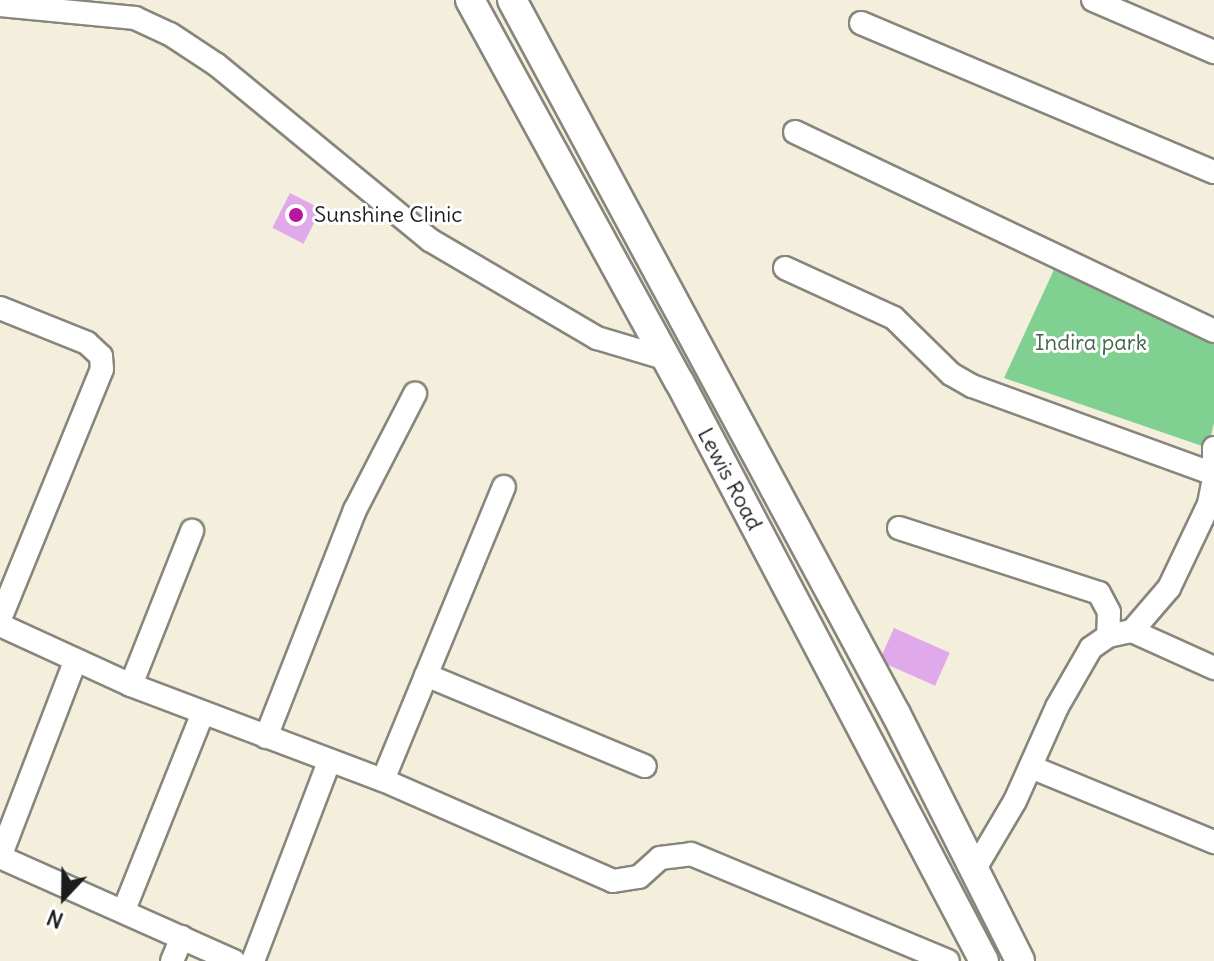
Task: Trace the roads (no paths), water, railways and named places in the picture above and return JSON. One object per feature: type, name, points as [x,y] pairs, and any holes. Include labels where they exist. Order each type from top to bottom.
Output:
[{"type":"main road","name":"Lewis Road","points":[[470,0],[865,732],[984,961]]},
{"type":"main road","name":"Lewis Road","points":[[512,0],[896,714],[1020,961]]},
{"type":"main road","points":[[596,232],[625,212]]},
{"type":"main road","points":[[865,732],[896,714]]},
{"type":"street","points":[[1093,0],[1214,52]]},
{"type":"street","points":[[0,5],[72,6],[135,18],[170,34],[217,65],[430,240],[597,338],[664,358]]},
{"type":"street","points":[[861,23],[1214,172]]},
{"type":"street","points":[[795,132],[1214,331]]},
{"type":"street","points":[[785,268],[894,318],[951,374],[972,386],[1214,475]]},
{"type":"street","points":[[0,308],[87,343],[101,356],[102,369],[0,622],[75,662],[202,715],[383,780],[613,881],[639,877],[660,858],[691,854],[948,961]]},
{"type":"street","points":[[266,737],[355,510],[415,394]]},
{"type":"street","points":[[1132,631],[1169,588],[1212,505],[1214,448]]},
{"type":"street","points":[[383,780],[504,487]]},
{"type":"street","points":[[899,528],[1099,593],[1109,612],[1108,636]]},
{"type":"street","points":[[131,685],[192,531]]},
{"type":"street","points":[[973,872],[1031,767],[1057,707],[1091,648],[1108,636],[1132,631],[1214,668]]},
{"type":"street","points":[[75,662],[0,857],[234,961]]},
{"type":"street","points":[[426,675],[645,766]]},
{"type":"street","points":[[124,910],[202,715]]},
{"type":"street","points":[[253,961],[329,762]]},
{"type":"street","points":[[1031,767],[1214,842]]},
{"type":"street","points":[[172,961],[182,937]]},
{"type":"place","name":"Sunshine Clinic","points":[[296,215]]},
{"type":"park label","name":"Indira park","points":[[1091,343]]}]
